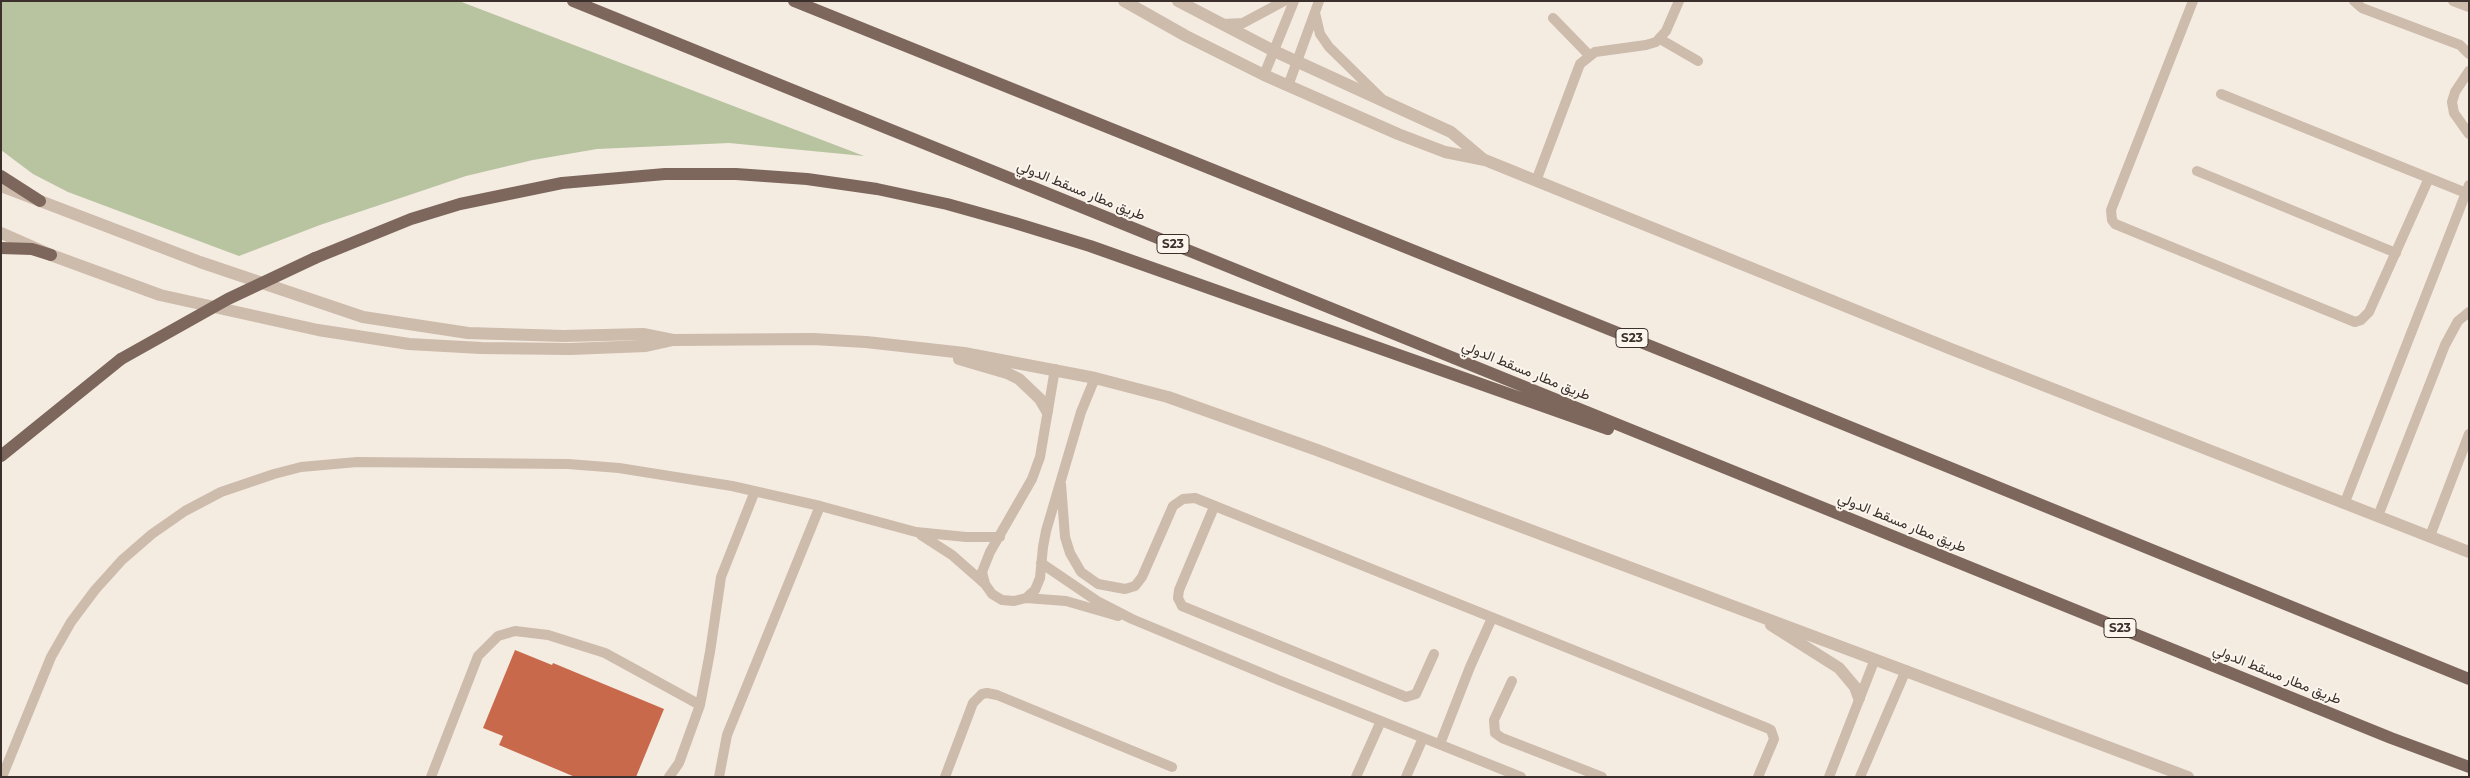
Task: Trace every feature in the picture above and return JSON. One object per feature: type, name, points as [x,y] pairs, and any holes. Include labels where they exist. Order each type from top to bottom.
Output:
[{"type":"main road","name":"طريق مطار مسقط الدولي","points":[[574,1],[2363,726],[2469,767]]},
{"type":"main road","name":"S23","points":[[794,1],[1702,366],[2469,679]]},
{"type":"main road","points":[[1,456],[121,359],[228,299],[362,237],[436,212],[511,193],[562,184],[665,174],[736,174],[806,179],[877,189],[947,204],[1090,246],[1772,487]]},
{"type":"main road","points":[[1,176],[40,201]]},
{"type":"main road","points":[[1,248],[32,250],[51,255]]},
{"type":"street","points":[[1124,1],[1186,36],[1264,75],[1398,134],[1445,152],[1485,160],[1951,350],[2345,502],[2469,552]]},
{"type":"street","points":[[1178,1],[1274,51],[1451,132],[1485,160]]},
{"type":"street","points":[[1,186],[200,262],[363,317],[468,333],[556,336],[643,334],[673,340],[813,339],[918,347],[1054,369],[1168,397],[1906,670],[2188,777]]},
{"type":"street","points":[[1,233],[51,255],[160,296],[318,330],[409,344],[481,348],[646,346],[673,340]]},
{"type":"street","points":[[918,347],[1007,373],[1031,388],[1048,411]]},
{"type":"street","points":[[1747,611],[1839,668],[1855,687],[1859,698]]},
{"type":"lane","points":[[1223,24],[1243,23],[1284,1]]},
{"type":"lane","points":[[1264,75],[1294,1]]},
{"type":"lane","points":[[1288,86],[1319,1]]},
{"type":"lane","points":[[1536,181],[1577,70],[1589,54],[1602,50],[1646,45],[1660,39],[1666,31],[1679,1]]},
{"type":"lane","points":[[2193,1],[2111,210],[2112,220],[2115,224],[2355,322],[2366,317],[2429,178]]},
{"type":"lane","points":[[2354,1],[2362,8],[2460,45],[2469,54]]},
{"type":"lane","points":[[2453,1],[2469,8]]},
{"type":"lane","points":[[1315,13],[1320,34],[1329,47],[1384,101]]},
{"type":"lane","points":[[1553,18],[1589,54]]},
{"type":"lane","points":[[1660,39],[1698,61]]},
{"type":"lane","points":[[2469,71],[2452,102],[2454,113],[2469,134]]},
{"type":"lane","points":[[2221,94],[2429,178],[2467,189],[2345,502]]},
{"type":"lane","points":[[2197,171],[2396,253]]},
{"type":"lane","points":[[2378,516],[2445,345],[2458,321],[2469,312]]},
{"type":"lane","points":[[985,584],[982,572],[990,552],[1035,472],[1046,434],[1054,369]]},
{"type":"lane","points":[[1026,598],[1035,590],[1040,578],[1042,547],[1081,412],[1095,378]]},
{"type":"lane","points":[[2430,536],[2469,434]]},
{"type":"lane","points":[[2,777],[51,657],[71,622],[95,590],[122,560],[152,534],[185,511],[247,482],[301,468],[329,464],[516,462],[619,468],[755,491],[820,506],[916,532],[966,537],[1000,537]]},
{"type":"lane","points":[[1060,484],[1065,537],[1074,563],[1089,579],[1109,588],[1125,589],[1139,582],[1170,511],[1177,502],[1195,498],[1767,728],[1771,730],[1774,739],[1758,777]]},
{"type":"lane","points":[[674,777],[700,705],[721,577],[755,491]]},
{"type":"lane","points":[[719,777],[727,735],[820,506]]},
{"type":"lane","points":[[1214,507],[1178,590],[1178,598],[1182,606],[1406,697],[1416,694],[1434,654]]},
{"type":"lane","points":[[916,532],[952,556],[985,584],[992,594],[1002,600],[1014,601],[1026,598],[1066,601],[1132,619]]},
{"type":"lane","points":[[1041,563],[1097,601],[1132,619],[1521,777]]},
{"type":"lane","points":[[1440,744],[1470,666],[1492,618]]},
{"type":"lane","points":[[431,777],[478,656],[498,636],[515,631],[548,635],[605,653],[700,705]]},
{"type":"lane","points":[[1829,777],[1875,659]]},
{"type":"lane","points":[[1861,777],[1866,760],[1906,670]]},
{"type":"lane","points":[[1512,681],[1494,720],[1495,732],[1502,738],[1602,777]]},
{"type":"lane","points":[[945,777],[974,703],[982,694],[987,693],[997,694],[1172,767]]},
{"type":"lane","points":[[1356,777],[1381,721]]},
{"type":"lane","points":[[1406,777],[1424,738]]},
{"type":"lane","points":[[669,777],[679,763]]},
{"type":"green space","points":[[1,1],[459,1],[864,156],[729,143],[597,149],[533,160],[466,176],[320,225],[239,256],[68,192],[33,174],[1,150]]},
{"type":"building","points":[[515,650],[552,665],[553,663],[664,709],[636,777],[575,777],[499,745],[503,736],[483,728]]}]
